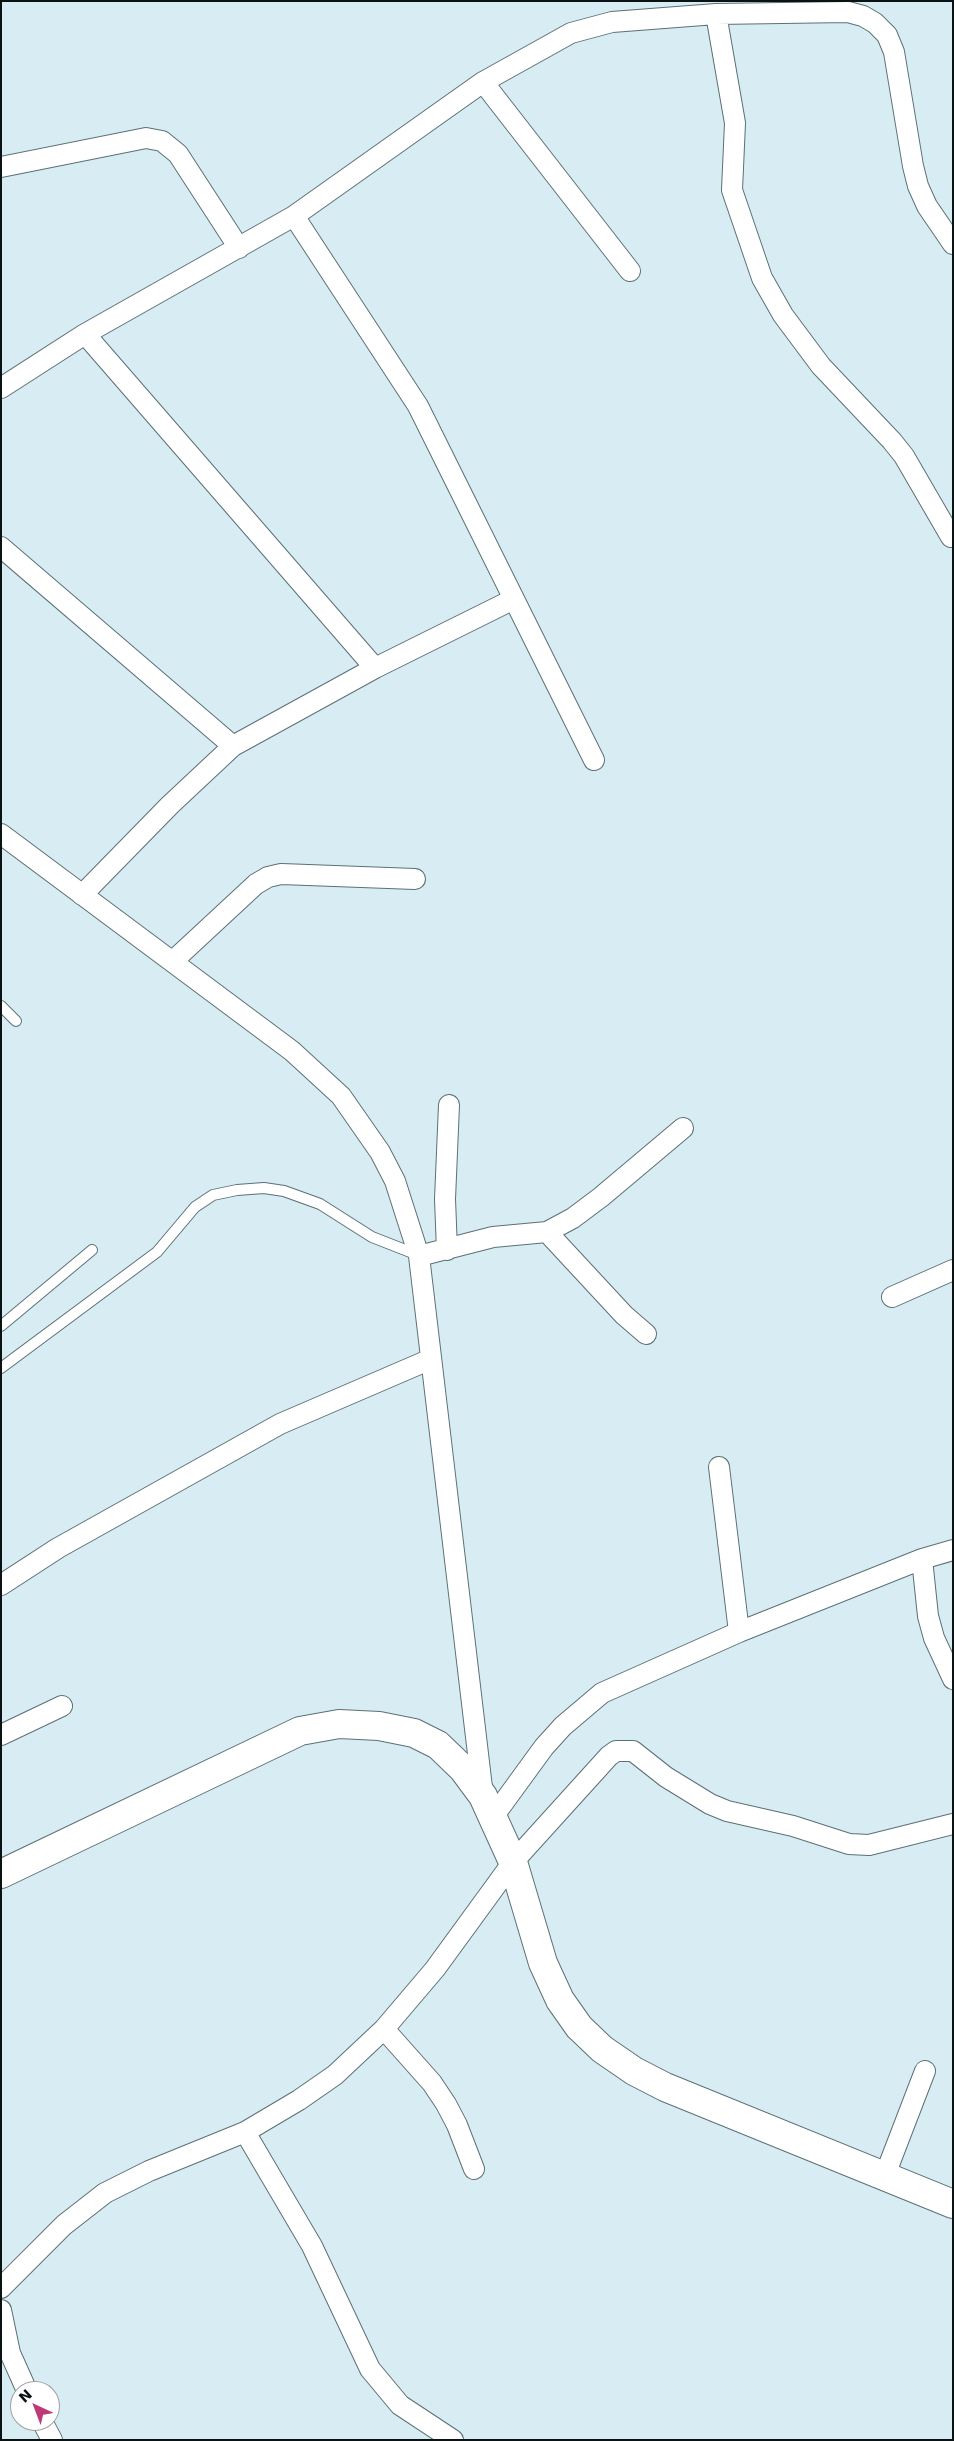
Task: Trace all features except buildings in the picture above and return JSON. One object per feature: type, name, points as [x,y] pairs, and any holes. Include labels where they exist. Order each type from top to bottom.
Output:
[{"type":"street","points":[[1,388],[85,334],[294,216],[483,82],[552,42],[591,27],[612,22],[716,14],[848,12],[863,16],[875,23],[886,35],[894,52],[918,186],[927,206],[953,244]]},
{"type":"street","points":[[716,14],[735,123],[732,190],[762,278],[783,316],[821,366],[886,434],[904,456],[951,537]]},
{"type":"street","points":[[483,82],[630,271]]},
{"type":"street","points":[[1,167],[146,138],[162,141],[178,154],[239,248]]},
{"type":"street","points":[[294,216],[418,406],[594,760]]},
{"type":"street","points":[[85,334],[375,668]]},
{"type":"street","points":[[1,546],[233,746]]},
{"type":"street","points":[[82,895],[170,806],[233,746],[375,668],[514,599]]},
{"type":"street","points":[[1,834],[292,1051],[341,1096],[376,1144],[395,1180],[419,1256],[488,1806]]},
{"type":"street","points":[[173,961],[256,884],[268,877],[281,874],[415,879]]},
{"type":"street","points":[[447,1250],[446,1199],[449,1105]]},
{"type":"street","points":[[419,1256],[493,1237],[547,1232],[573,1218],[601,1197],[683,1128]]},
{"type":"street","points":[[547,1232],[624,1315],[646,1334]]},
{"type":"street","points":[[892,1296],[953,1270]]},
{"type":"street","points":[[1,1585],[58,1548],[280,1424],[431,1359]]},
{"type":"street","points":[[719,1467],[739,1632]]},
{"type":"street","points":[[488,1806],[563,1726],[602,1693],[739,1632],[922,1559],[953,1550]]},
{"type":"street","points":[[922,1559],[930,1623],[937,1646],[953,1679]]},
{"type":"street","points":[[1,1735],[62,1706]]},
{"type":"street","points":[[1,1874],[300,1731],[339,1724],[379,1726],[414,1733],[438,1745],[462,1769],[488,1806],[513,1862],[543,1964],[560,2000],[579,2027],[602,2049],[634,2071],[665,2087],[953,2204]]},
{"type":"street","points":[[1,2288],[64,2224],[105,2193],[149,2171],[245,2132],[299,2100],[335,2075],[384,2029],[435,1969],[513,1862],[609,1756],[616,1751],[633,1751],[666,1777],[710,1804],[727,1811],[794,1826],[849,1844],[869,1845],[953,1824]]},
{"type":"street","points":[[384,2029],[432,2083],[446,2104],[457,2125],[474,2169]]},
{"type":"street","points":[[885,2176],[925,2071]]},
{"type":"street","points":[[245,2132],[312,2246],[370,2369],[400,2405],[453,2440]]},
{"type":"street","points":[[1,2310],[10,2352],[23,2381]]},
{"type":"lane","points":[[1,1006],[16,1021]]},
{"type":"lane","points":[[1,1368],[157,1252],[195,1207],[213,1195],[237,1190],[264,1188],[284,1191],[320,1204],[372,1237],[419,1256]]},
{"type":"lane","points":[[1,1326],[92,1250]]}]
